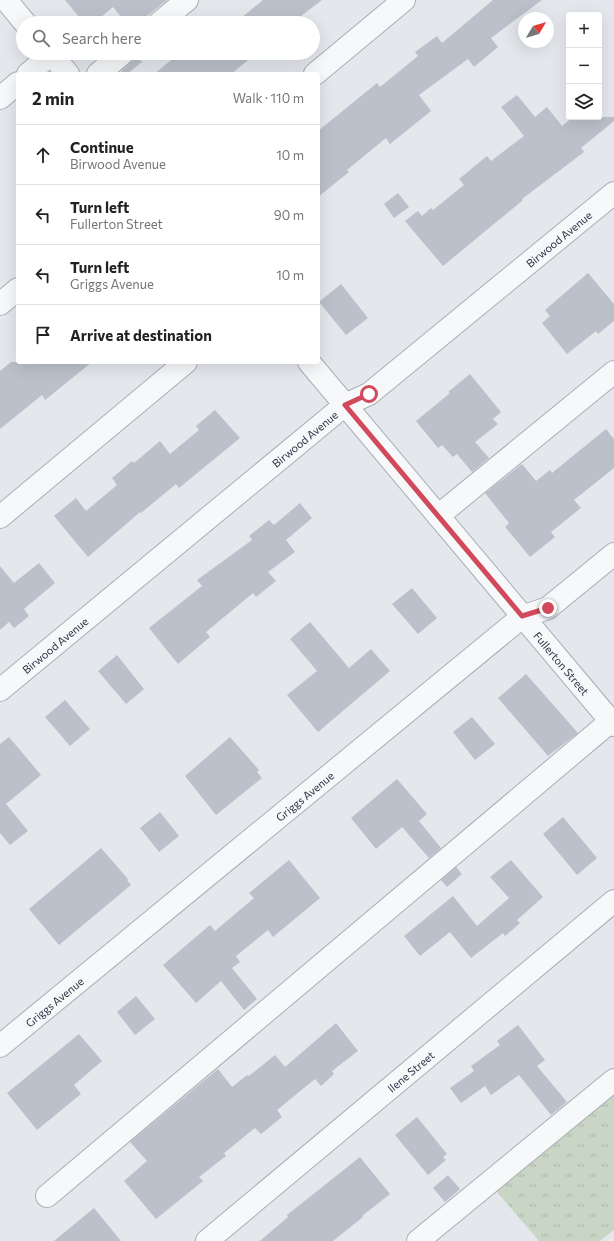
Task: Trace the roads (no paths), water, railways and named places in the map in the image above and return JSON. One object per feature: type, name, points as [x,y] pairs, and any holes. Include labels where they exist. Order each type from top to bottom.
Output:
[{"type":"street","points":[[6,0],[19,16]]},
{"type":"street","points":[[168,16],[187,0]]},
{"type":"street","points":[[317,72],[404,0]]},
{"type":"street","points":[[30,72],[44,60]]},
{"type":"street","points":[[56,60],[66,72]]},
{"type":"street","points":[[100,72],[115,60]]},
{"type":"street","points":[[0,98],[16,85]]},
{"type":"street","name":"Birwood Avenue","points":[[0,690],[345,405],[369,394],[614,193]]},
{"type":"street","points":[[0,304],[16,291]]},
{"type":"street","points":[[0,517],[184,364]]},
{"type":"street","name":"Fullerton Street","points":[[311,364],[612,723]]},
{"type":"street","points":[[438,516],[614,372]]},
{"type":"street","name":"Griggs Avenue","points":[[0,1046],[522,616],[548,608],[614,554]]},
{"type":"street","points":[[47,1196],[612,723]]},
{"type":"street","name":"Ilene Street","points":[[207,1241],[614,901]]},
{"type":"street","points":[[418,1241],[614,1080]]}]
